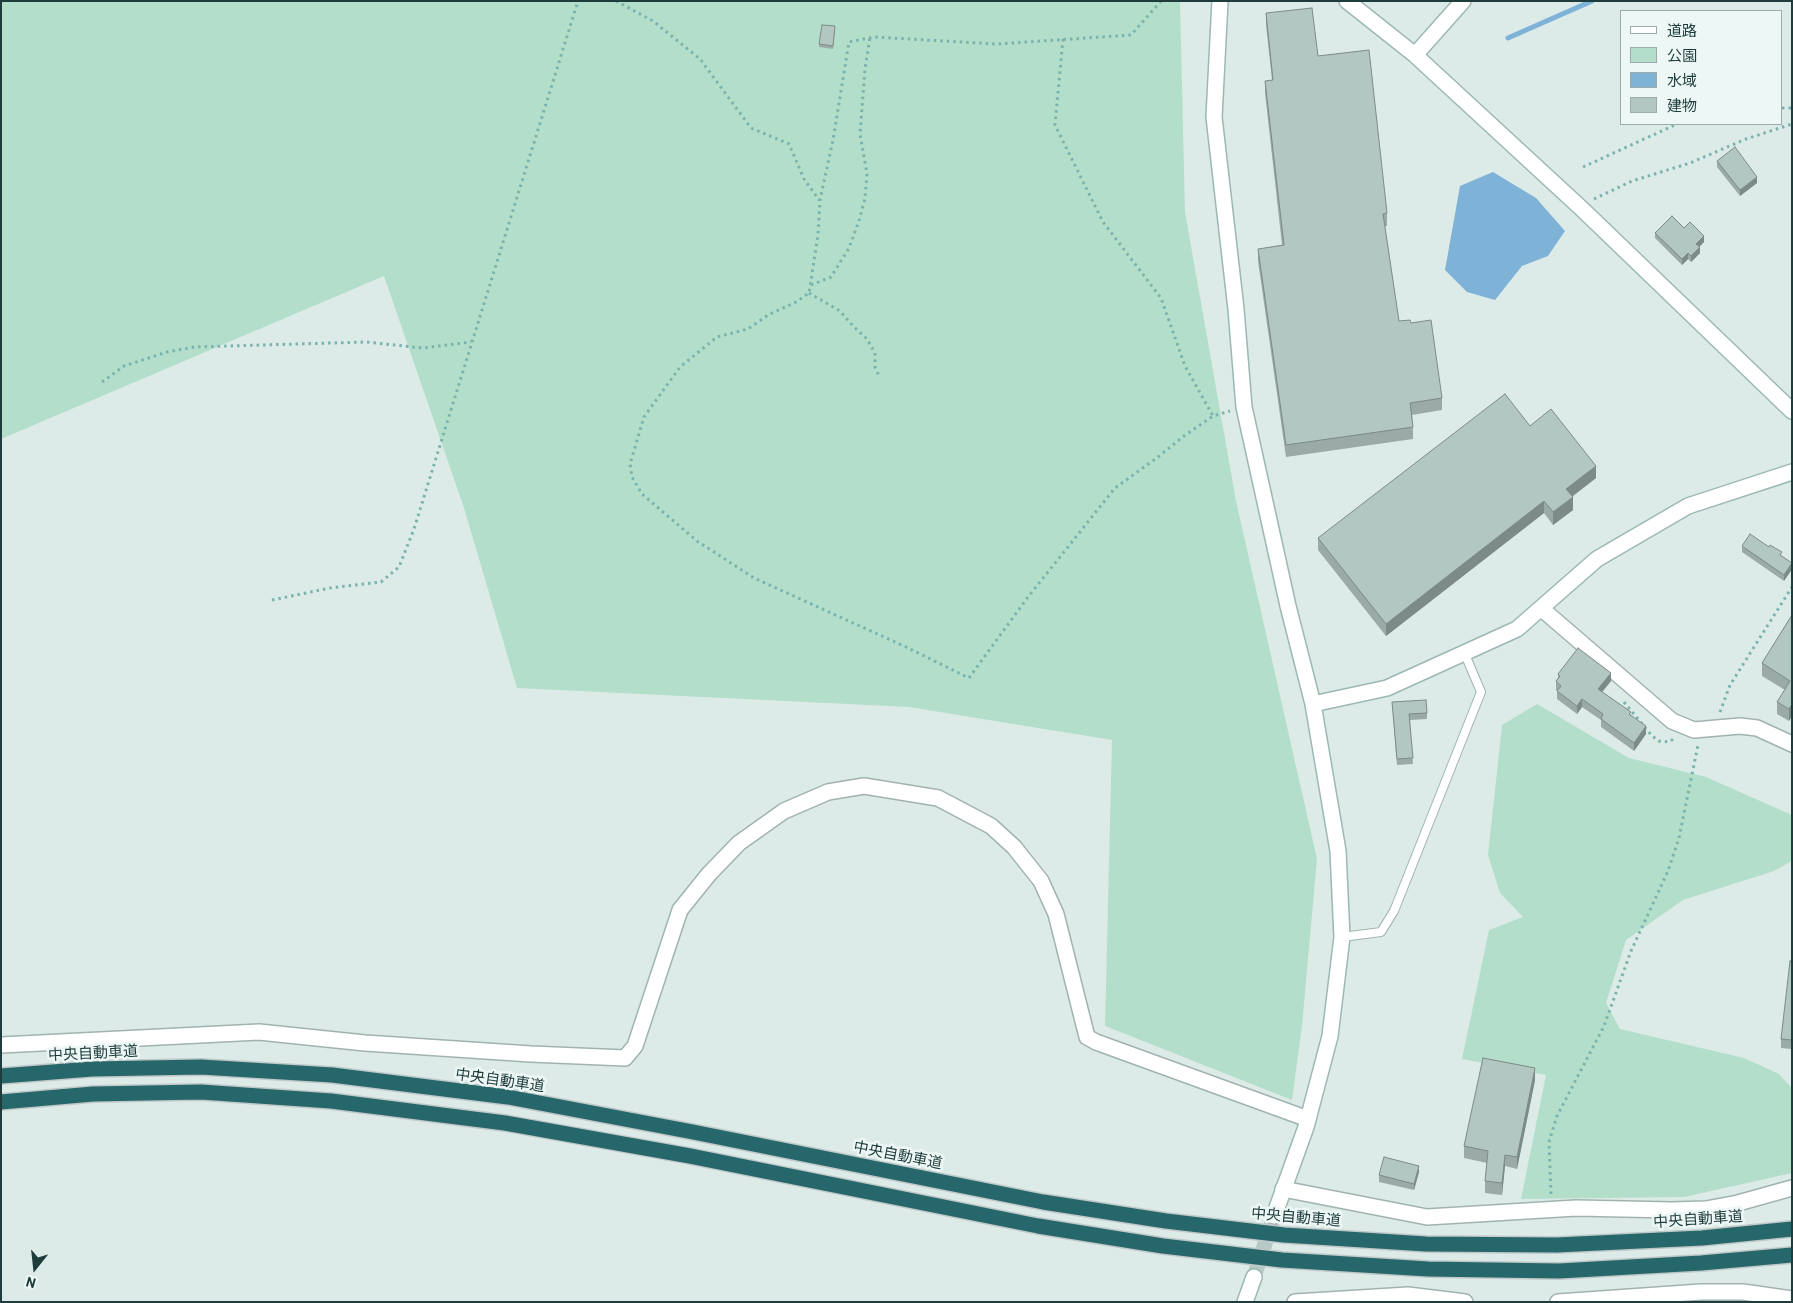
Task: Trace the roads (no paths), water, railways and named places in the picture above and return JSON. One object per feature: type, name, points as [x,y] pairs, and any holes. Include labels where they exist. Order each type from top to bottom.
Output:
[{"type":"highway","name":"中央自動車道","points":[[1,1076],[92,1069],[201,1067],[332,1075],[508,1097],[1043,1202],[1166,1222],[1284,1235],[1426,1244],[1557,1245],[1702,1238],[1792,1229]]},
{"type":"highway","points":[[1,1102],[93,1094],[201,1092],[331,1101],[495,1122],[690,1156],[1038,1226],[1163,1246],[1282,1260],[1428,1269],[1559,1271],[1701,1263],[1792,1255]]},
{"type":"street","points":[[1220,1],[1214,117],[1236,309],[1244,407],[1288,606],[1313,704],[1338,851],[1342,937],[1330,1036],[1308,1119],[1274,1216]]},
{"type":"street","points":[[1347,1],[1415,55],[1582,209],[1792,411]]},
{"type":"street","points":[[1415,55],[1463,1]]},
{"type":"street","points":[[1313,704],[1387,688],[1517,629],[1597,559],[1688,506],[1792,472]]},
{"type":"street","points":[[1542,609],[1672,721],[1694,730],[1740,726],[1757,728],[1792,744]]},
{"type":"street","points":[[1,1045],[259,1032],[366,1043],[625,1058],[635,1046],[680,910],[709,874],[739,843],[784,811],[828,792],[864,786],[938,798],[991,826],[1014,847],[1041,881],[1056,914],[1087,1037],[1096,1042],[1308,1119]]},
{"type":"street","points":[[1283,1189],[1426,1217],[1576,1208],[1706,1209],[1738,1203],[1792,1188]]},
{"type":"street","points":[[1245,1302],[1254,1277]]},
{"type":"street","points":[[1558,1302],[1701,1292],[1743,1292],[1792,1299]]},
{"type":"street","points":[[1294,1302],[1408,1296],[1466,1302]]},
{"type":"lane","points":[[1342,937],[1381,932],[1394,911],[1481,692],[1464,652]]},
{"type":"water","points":[[1493,172],[1536,198],[1565,231],[1548,256],[1522,266],[1495,300],[1467,292],[1445,270],[1460,186]]},
{"type":"waterway","points":[[1508,38],[1592,1]]},
{"type":"tunnel","points":[[1254,1277],[1274,1216]]}]
